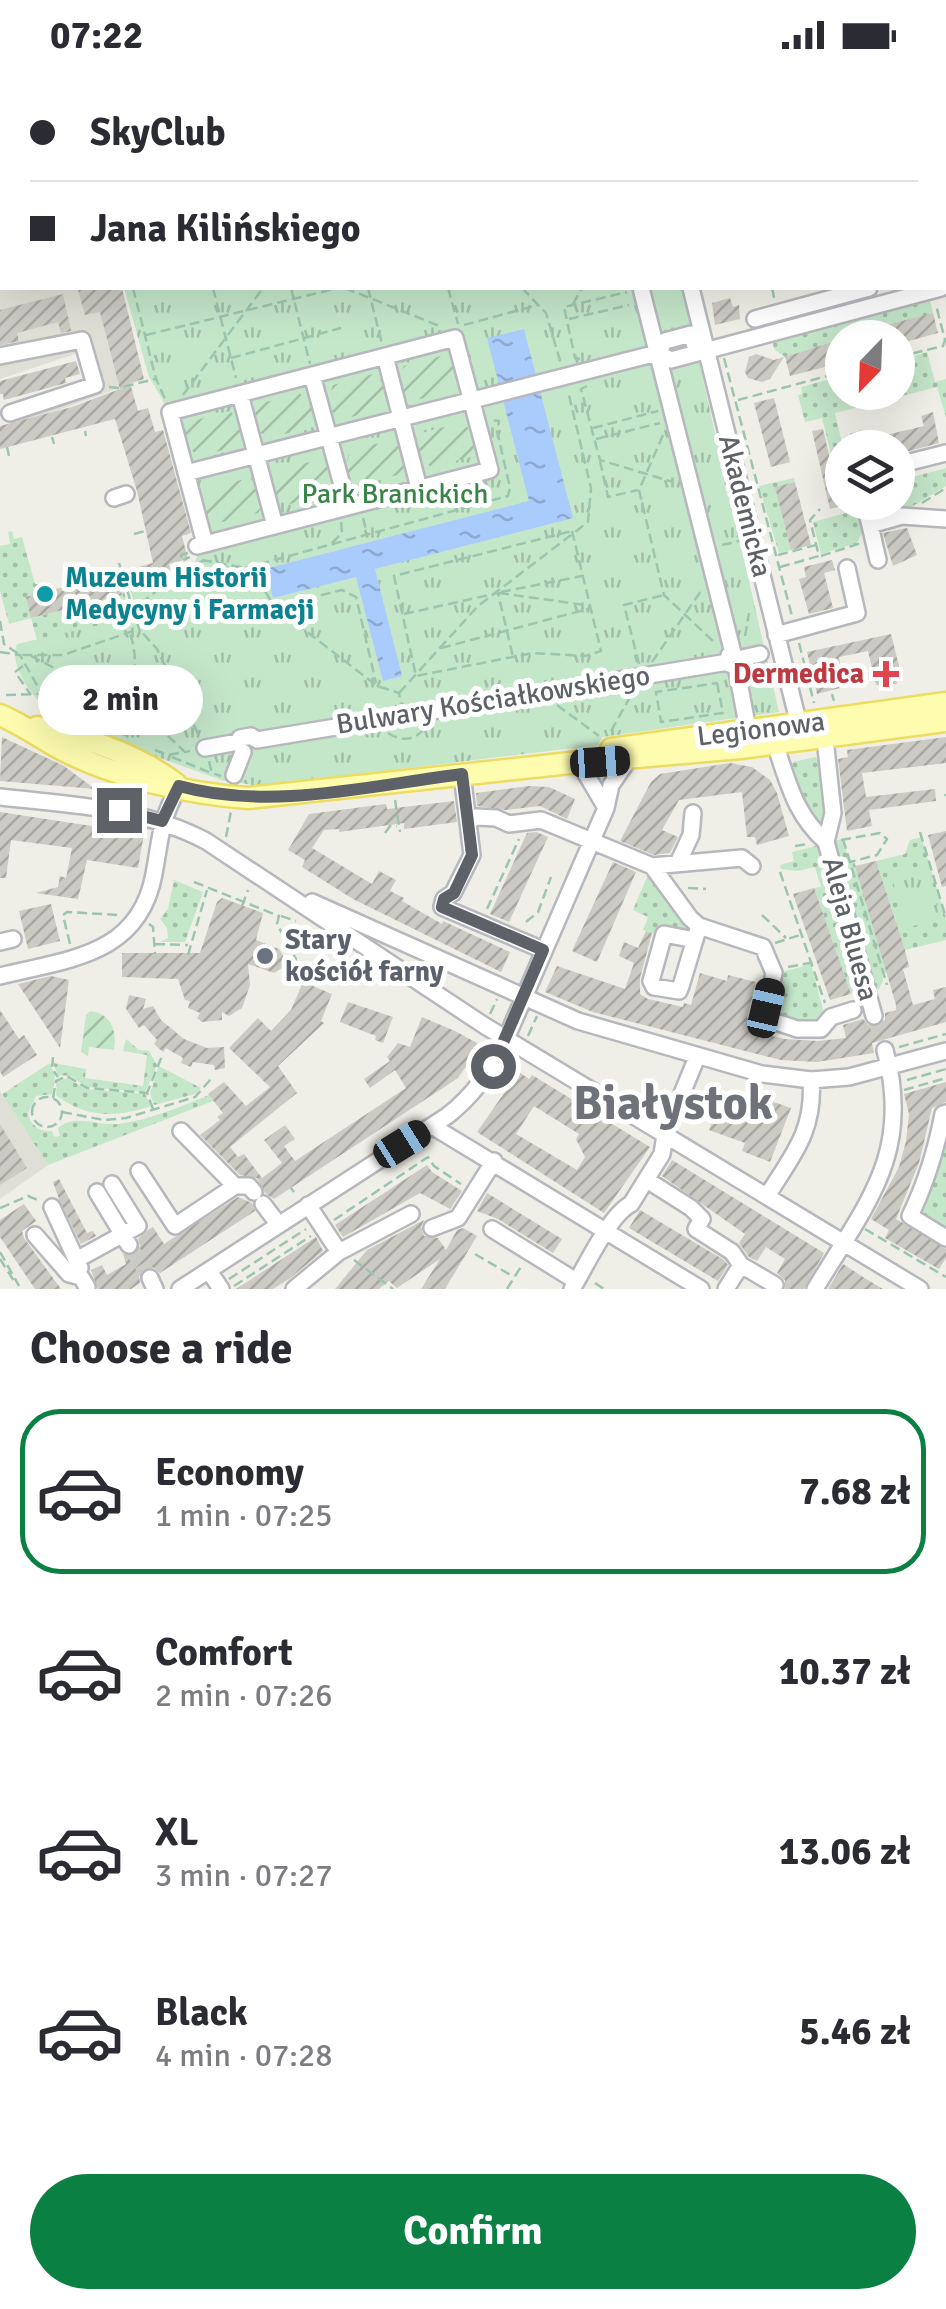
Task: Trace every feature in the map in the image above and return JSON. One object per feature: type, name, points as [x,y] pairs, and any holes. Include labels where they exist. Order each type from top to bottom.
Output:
[{"type":"main road","name":"Legionowa","points":[[634,752],[808,719],[946,704]]},
{"type":"main road","name":"Legionowa","points":[[3,705],[60,749],[154,784],[231,797],[280,797],[578,762],[603,751],[634,752],[946,720]]},
{"type":"street","points":[[636,290],[657,353],[735,658],[746,719]]},
{"type":"street","name":"Akademicka","points":[[692,290],[776,635],[808,719]]},
{"type":"street","points":[[756,319],[863,290]]},
{"type":"street","points":[[186,473],[657,353],[671,360],[933,290]]},
{"type":"street","points":[[457,333],[490,470],[419,488],[351,513],[275,526],[195,553],[186,473],[170,412],[385,356],[457,333]]},
{"type":"street","points":[[0,356],[82,340],[95,385],[10,414]]},
{"type":"street","points":[[385,356],[419,488]]},
{"type":"street","points":[[312,375],[351,513]]},
{"type":"street","points":[[240,394],[275,526]]},
{"type":"street","points":[[915,460],[946,452]]},
{"type":"street","points":[[915,517],[946,518]]},
{"type":"street","points":[[868,520],[878,560]]},
{"type":"street","points":[[870,526],[889,520]]},
{"type":"street","points":[[776,635],[858,613],[847,568]]},
{"type":"street","name":"Bulwary Kościałkowskiego","points":[[234,775],[240,747],[252,751],[257,740],[760,654]]},
{"type":"street","points":[[205,748],[240,747]]},
{"type":"street","points":[[826,748],[834,841]]},
{"type":"street","points":[[180,1289],[432,1126],[477,1088],[506,1039],[634,752]]},
{"type":"street","points":[[778,753],[796,807],[809,826],[834,841]]},
{"type":"street","points":[[578,762],[606,808]]},
{"type":"street","points":[[462,774],[472,855],[454,893],[444,899],[442,907],[543,950]]},
{"type":"street","points":[[0,976],[76,957],[108,944],[131,927],[148,902],[162,821],[179,786]]},
{"type":"street","points":[[0,797],[119,810],[162,821],[224,851],[522,1050],[920,1289]]},
{"type":"street","points":[[678,863],[691,835],[693,813]]},
{"type":"street","points":[[470,820],[496,818],[509,824],[541,820],[652,866],[742,858],[752,866]]},
{"type":"street","name":"Aleja Bluesa","points":[[834,841],[874,1016]]},
{"type":"street","points":[[652,866],[697,933],[763,946],[773,970],[766,1008],[772,1021],[812,1030],[825,1027],[831,1016],[853,1010]]},
{"type":"street","points":[[272,884],[612,1034],[762,1074],[811,1080],[849,1077],[892,1056],[946,1051]]},
{"type":"street","points":[[816,1289],[860,1226],[892,1142],[896,1115],[892,1056]]},
{"type":"street","points":[[575,1283],[662,1154],[665,1135],[698,1057]]},
{"type":"street","points":[[768,1196],[804,1137],[811,1080]]},
{"type":"street","points":[[946,1113],[924,1188],[910,1216],[946,1238]]},
{"type":"street","points":[[432,1126],[701,1289]]},
{"type":"street","points":[[181,1131],[235,1186]]},
{"type":"street","points":[[432,1228],[458,1218],[494,1162]]},
{"type":"street","points":[[140,1170],[175,1226],[235,1186],[250,1186],[278,1224]]},
{"type":"street","points":[[649,1177],[702,1219],[696,1230],[732,1252],[741,1265],[775,1285]]},
{"type":"street","points":[[78,1259],[126,1240],[105,1188]]},
{"type":"street","points":[[308,1206],[340,1252]]},
{"type":"street","points":[[52,1207],[78,1259],[84,1282]]},
{"type":"street","points":[[294,1289],[340,1252],[411,1214]]},
{"type":"street","points":[[492,1229],[575,1283],[594,1286]]},
{"type":"street","points":[[35,1235],[69,1274],[84,1282]]},
{"type":"street","points":[[726,1289],[741,1265]]},
{"type":"street","points":[[209,1271],[225,1287]]},
{"type":"street","points":[[312,1276],[326,1289]]},
{"type":"path","points":[[134,290],[156,378],[170,412]]},
{"type":"path","points":[[213,290],[240,394]]},
{"type":"path","points":[[170,412],[261,290]]},
{"type":"path","points":[[292,290],[312,375]]},
{"type":"path","points":[[146,335],[330,290]]},
{"type":"path","points":[[350,290],[457,333],[539,304]]},
{"type":"path","points":[[369,290],[385,356]]},
{"type":"path","points":[[448,290],[457,333]]},
{"type":"path","points":[[399,693],[478,606],[588,522],[592,500],[569,376],[549,320],[524,290]]},
{"type":"path","points":[[572,305],[581,290]]},
{"type":"path","points":[[569,376],[581,360],[575,358],[564,307],[632,290]]},
{"type":"path","points":[[915,353],[943,346],[941,290]]},
{"type":"path","points":[[567,319],[634,304]]},
{"type":"path","points":[[231,358],[341,328]]},
{"type":"path","points":[[708,350],[735,401],[796,629],[808,719]]},
{"type":"path","points":[[569,376],[587,386],[581,389],[608,497],[639,490]]},
{"type":"path","points":[[735,401],[825,377]]},
{"type":"path","points":[[118,388],[156,378]]},
{"type":"path","points":[[592,428],[658,410],[664,437],[639,490],[664,595],[735,658],[749,614]]},
{"type":"path","points":[[134,608],[195,553],[246,568],[508,496],[510,488],[497,431],[499,421],[491,420]]},
{"type":"path","points":[[594,440],[660,423]]},
{"type":"path","points":[[52,437],[54,444]]},
{"type":"path","points":[[7,447],[9,456]]},
{"type":"path","points":[[600,460],[689,487]]},
{"type":"path","points":[[915,508],[946,488]]},
{"type":"path","points":[[820,509],[810,520],[820,556]]},
{"type":"path","points":[[331,546],[351,513],[368,536]]},
{"type":"path","points":[[779,568],[860,544],[870,526]]},
{"type":"path","points":[[134,534],[145,531]]},
{"type":"path","points":[[416,676],[533,653],[585,656],[601,651],[572,531]]},
{"type":"path","points":[[416,676],[394,576],[572,531]]},
{"type":"path","points":[[707,549],[740,540]]},
{"type":"path","points":[[776,556],[816,545]]},
{"type":"path","points":[[119,563],[139,629],[157,648],[205,748],[212,774]]},
{"type":"path","points":[[126,584],[236,566]]},
{"type":"path","points":[[246,568],[256,576],[275,606],[377,686],[399,693]]},
{"type":"path","points":[[87,572],[90,580]]},
{"type":"path","points":[[540,693],[606,739],[642,676],[713,573]]},
{"type":"path","points":[[404,614],[584,576]]},
{"type":"path","points":[[42,583],[44,592]]},
{"type":"path","points":[[275,606],[342,590],[356,598],[377,686]]},
{"type":"path","points":[[498,593],[589,607]]},
{"type":"path","points":[[498,593],[514,658]]},
{"type":"path","points":[[642,676],[624,605],[664,595]]},
{"type":"path","points":[[440,648],[589,607]]},
{"type":"path","points":[[0,620],[4,644],[20,655],[42,694],[70,719]]},
{"type":"path","points":[[0,652],[62,656],[139,629]]},
{"type":"path","points":[[122,731],[121,705],[134,676],[134,650],[129,633]]},
{"type":"path","points":[[30,655],[87,685],[128,740],[114,735]]},
{"type":"path","points":[[25,664],[15,672],[31,695]]},
{"type":"path","points":[[99,701],[134,676]]},
{"type":"path","points":[[717,683],[723,713],[661,722],[656,692],[717,683]]},
{"type":"path","points":[[131,689],[151,720],[185,752]]},
{"type":"path","points":[[399,693],[403,715]]},
{"type":"path","points":[[3,705],[42,694]]},
{"type":"path","points":[[832,694],[834,701]]},
{"type":"path","points":[[379,719],[392,736],[408,740],[426,729],[431,710]]},
{"type":"path","points":[[168,756],[205,748]]},
{"type":"path","points":[[155,750],[232,780],[224,851]]},
{"type":"path","points":[[394,799],[400,832]]},
{"type":"path","points":[[486,912],[520,843],[526,822]]},
{"type":"path","points":[[385,833],[390,826],[398,826]]},
{"type":"path","points":[[920,832],[946,918]]},
{"type":"path","points":[[850,862],[876,855],[887,839],[880,834],[834,841],[850,862],[886,986]]},
{"type":"path","points":[[780,872],[831,1016]]},
{"type":"path","points":[[526,922],[538,912],[551,877]]},
{"type":"path","points":[[194,882],[243,904],[296,921]]},
{"type":"path","points":[[188,954],[208,888]]},
{"type":"path","points":[[688,888],[706,889]]},
{"type":"path","points":[[243,904],[248,890]]},
{"type":"path","points":[[71,949],[62,916],[67,912],[125,915]]},
{"type":"path","points":[[762,915],[787,939]]},
{"type":"path","points":[[279,916],[276,924],[296,959],[290,970],[320,968]]},
{"type":"path","points":[[149,924],[153,926],[155,954]]},
{"type":"path","points":[[763,946],[802,935]]},
{"type":"path","points":[[155,944],[188,944]]},
{"type":"path","points":[[773,970],[811,962]]},
{"type":"path","points":[[485,1026],[503,985]]},
{"type":"path","points":[[522,1050],[542,1003]]},
{"type":"path","points":[[892,1056],[946,1034]]},
{"type":"path","points":[[153,1110],[148,1094],[162,1056]]},
{"type":"path","points":[[892,1056],[946,1069]]},
{"type":"path","points":[[53,1057],[52,1070],[59,1079]]},
{"type":"path","points":[[59,1079],[71,1077],[87,1088],[148,1094]]},
{"type":"path","points":[[902,1091],[946,1078]]},
{"type":"path","points":[[52,1098],[59,1079]]},
{"type":"path","points":[[62,1112],[116,1120],[195,1097],[211,1079]]},
{"type":"path","points":[[39,1098],[52,1098],[60,1104],[62,1112],[60,1121],[43,1128],[31,1114],[32,1105],[39,1098]]},
{"type":"path","points":[[334,1220],[428,1158],[470,1190]]},
{"type":"path","points":[[406,1165],[409,1170]]},
{"type":"path","points":[[384,1180],[388,1185]]},
{"type":"path","points":[[0,1208],[28,1196],[52,1207]]},
{"type":"path","points":[[358,1196],[362,1202]]},
{"type":"path","points":[[860,1226],[946,1277]]},
{"type":"path","points":[[309,1227],[311,1237],[262,1269],[225,1287],[256,1262],[309,1227]]},
{"type":"path","points":[[283,1244],[287,1253]]},
{"type":"path","points":[[0,1252],[19,1286]]},
{"type":"path","points":[[340,1252],[393,1289]]},
{"type":"path","points":[[507,1289],[529,1252]]},
{"type":"path","points":[[475,1254],[514,1277]]},
{"type":"path","points":[[0,1259],[14,1281]]},
{"type":"path","points":[[256,1262],[262,1269]]},
{"type":"path","points":[[594,1286],[604,1289]]},
{"type":"shaded area","points":[[0,290],[121,290],[144,379],[12,427],[8,404],[86,380],[78,353],[0,379]]},
{"type":"shaded area","points":[[0,1091],[48,1165],[0,1199]]},
{"type":"green space","name":"Park Branickich","points":[[125,290],[682,290],[779,712],[602,737],[598,745],[260,786],[240,783],[234,776],[224,781],[60,722],[21,676],[15,654],[17,644],[139,616],[129,587],[183,574],[193,567],[201,545],[163,400],[149,377]]},
{"type":"green space","points":[[929,296],[933,313],[909,320],[841,320]]},
{"type":"green space","points":[[825,324],[825,345],[785,357],[774,349],[772,339]]},
{"type":"green space","points":[[927,352],[935,382],[946,379],[946,417],[937,387],[915,393],[915,356]]},
{"type":"green space","points":[[444,355],[456,371],[453,390],[413,401],[401,391],[398,380],[404,366]]},
{"type":"green space","points":[[373,374],[386,389],[383,409],[343,419],[330,410],[328,399],[333,385]]},
{"type":"green space","points":[[825,381],[825,410],[847,410],[835,413],[839,430],[825,430],[822,418],[805,422],[798,395],[802,394],[801,387]]},
{"type":"green space","points":[[299,393],[311,401],[314,412],[309,428],[268,438],[256,429],[253,418],[259,404]]},
{"type":"green space","points":[[230,411],[241,427],[239,446],[199,456],[187,447],[188,439],[184,436],[189,422]]},
{"type":"green space","points":[[462,422],[474,437],[471,457],[431,467],[419,458],[416,447],[422,433]]},
{"type":"green space","points":[[392,440],[403,448],[406,466],[401,474],[361,485],[349,475],[346,464],[351,450]]},
{"type":"green space","points":[[317,460],[329,468],[332,479],[327,495],[286,505],[274,496],[271,485],[277,471]]},
{"type":"green space","points":[[946,468],[946,486],[915,505],[915,476]]},
{"type":"green space","points":[[248,478],[256,483],[263,505],[258,513],[218,523],[205,514],[203,503],[208,489]]},
{"type":"green space","points":[[794,478],[795,482],[776,487],[791,550],[779,553],[759,486]]},
{"type":"green space","points":[[862,520],[864,529],[857,543],[821,554],[813,522]]},
{"type":"green space","points":[[12,531],[14,539],[22,537],[35,584],[39,584],[42,593],[26,597],[31,618],[9,624],[0,591],[0,546],[10,544],[8,532]]},
{"type":"green space","points":[[120,585],[130,619],[37,640],[31,618],[122,595]]},
{"type":"green space","points":[[815,757],[824,763],[826,826],[816,828],[788,769],[793,762]]},
{"type":"green space","points":[[921,837],[946,918],[946,940],[905,950],[876,861],[905,854],[910,840]]},
{"type":"green space","points":[[843,839],[849,862],[854,861],[888,972],[882,974],[879,989],[872,991],[832,841]]},
{"type":"green space","points":[[820,845],[860,991],[851,994],[814,888],[821,887],[815,867],[798,871],[781,869],[780,865],[794,861],[792,852]]},
{"type":"green space","points":[[926,865],[940,919],[906,928],[891,874]]},
{"type":"green space","points":[[647,877],[690,933],[659,926],[656,934],[643,930],[648,917],[633,910]]},
{"type":"green space","points":[[174,880],[203,892],[185,942],[160,942],[168,938],[160,919],[168,909]]},
{"type":"green space","points":[[811,964],[826,1021],[812,1028],[771,1014],[779,973]]},
{"type":"green space","points":[[90,1011],[111,1024],[114,1050],[89,1047],[88,1056],[81,1052],[86,1015]]},
{"type":"green space","points":[[126,1039],[139,1050],[149,1051],[157,1065],[145,1092],[87,1087],[71,1076],[58,1075],[53,1063],[86,1069],[85,1078],[143,1086],[147,1055],[123,1051]]},
{"type":"green space","points":[[50,1063],[55,1076],[52,1094],[36,1096],[28,1113],[36,1127],[52,1131],[54,1137],[60,1136],[58,1128],[72,1121],[118,1124],[153,1116],[209,1095],[213,1101],[48,1165],[2,1094]]},
{"type":"green space","points":[[159,1066],[201,1088],[195,1094],[154,1105],[150,1093]]},
{"type":"green space","points":[[67,1078],[86,1089],[145,1094],[151,1106],[113,1114],[78,1108],[56,1095],[57,1082]]},
{"type":"green space","points":[[946,1137],[946,1231],[919,1210]]},
{"type":"water","points":[[524,329],[573,518],[375,569],[402,676],[383,681],[356,577],[273,598],[265,569],[529,501],[487,338]]},
{"type":"building","points":[[78,290],[122,290],[144,379],[130,383],[138,411],[148,408],[155,432],[163,430],[191,533],[182,536],[188,559],[169,564],[170,570],[119,583],[122,595],[31,618],[26,597],[153,563],[115,419],[0,449],[0,426],[72,407],[120,389],[100,312],[85,315]]},
{"type":"building","points":[[63,294],[71,331],[61,333],[58,322],[17,333],[19,341],[0,345],[0,310]]},
{"type":"building","points":[[730,298],[733,307],[739,305],[740,319],[715,325],[712,303]]},
{"type":"building","points":[[933,313],[938,333],[915,339],[915,320],[906,320]]},
{"type":"building","points":[[825,344],[825,367],[790,376],[785,357]]},
{"type":"building","points":[[756,354],[774,360],[784,357],[770,379],[762,382],[748,378],[745,372],[749,357]]},
{"type":"building","points":[[76,361],[80,374],[65,378],[66,383],[4,400],[0,394],[0,381]]},
{"type":"building","points":[[774,398],[790,462],[771,467],[754,403]]},
{"type":"building","points":[[933,412],[939,443],[915,449],[915,430],[907,430],[924,426],[921,416]]},
{"type":"building","points":[[823,429],[825,438],[825,487],[812,431]]},
{"type":"building","points":[[795,482],[811,545],[791,550],[775,487]]},
{"type":"building","points":[[907,528],[917,555],[893,566],[883,533]]},
{"type":"building","points":[[832,560],[835,570],[824,573],[833,608],[809,614],[799,579],[806,577],[804,567]]},
{"type":"building","points":[[891,634],[902,678],[896,679],[897,684],[876,685],[868,651],[839,657],[844,687],[817,694],[807,652]]},
{"type":"building","points":[[2,737],[64,766],[95,789],[0,781]]},
{"type":"building","points":[[946,737],[946,763],[862,773],[866,797],[935,789],[936,801],[869,810],[872,826],[847,831],[838,759],[848,757],[847,750]]},
{"type":"building","points":[[730,763],[752,767],[770,780],[789,836],[757,845],[755,837],[747,837],[742,792],[679,800],[662,830],[678,837],[670,853],[654,855],[620,841],[651,782],[660,774]]},
{"type":"building","points":[[549,787],[575,799],[567,819],[540,806],[506,810],[477,806],[476,793]]},
{"type":"building","points":[[454,801],[457,822],[404,829],[404,823],[339,832],[324,830],[312,848],[372,884],[379,871],[396,880],[390,891],[404,898],[402,901],[442,924],[443,921],[510,952],[501,972],[353,899],[302,867],[305,860],[288,850],[309,814],[386,804],[387,809]]},
{"type":"building","points":[[0,812],[144,834],[138,868],[87,860],[78,899],[36,893],[58,887],[60,876],[66,878],[72,848],[11,840],[6,878],[0,878]]},
{"type":"building","points":[[946,831],[946,886],[942,887],[928,835]]},
{"type":"building","points":[[527,833],[548,837],[509,922],[490,914]]},
{"type":"building","points":[[876,861],[905,950],[909,967],[903,969],[913,1005],[935,999],[933,990],[946,987],[946,1022],[872,1043],[874,1053],[817,1062],[781,1060],[593,1012],[545,992],[557,966],[625,989],[634,963],[619,956],[624,942],[638,948],[646,931],[652,933],[640,978],[640,994],[648,999],[683,1007],[684,1003],[691,1005],[700,973],[727,981],[728,975],[756,982],[747,1018],[755,1020],[752,1031],[818,1041],[846,1038],[843,1025],[863,1019],[870,1027],[878,1026],[885,1020],[885,1013],[896,1010],[896,1005],[855,866]]},
{"type":"building","points":[[613,862],[636,872],[597,962],[572,951]]},
{"type":"building","points":[[814,888],[851,994],[830,1000],[793,894]]},
{"type":"building","points":[[222,898],[263,913],[256,940],[279,949],[285,959],[282,968],[274,973],[248,964],[250,985],[242,1008],[229,1016],[222,1012],[222,1020],[202,1022],[197,1018],[200,1013],[188,1008],[190,1001],[185,1000],[178,979],[122,977],[122,953],[200,953],[217,902]]},
{"type":"building","points":[[51,904],[60,941],[28,949],[19,911]]},
{"type":"building","points":[[51,976],[69,980],[60,1048],[18,984]]},
{"type":"building","points":[[303,982],[332,994],[321,1021],[324,1023],[278,1066],[297,1093],[230,1147],[238,1157],[244,1154],[262,1178],[282,1163],[264,1140],[285,1125],[295,1139],[284,1146],[295,1161],[406,1088],[395,1070],[370,1088],[364,1079],[390,1061],[387,1057],[398,1043],[410,1047],[422,1017],[477,1043],[478,1049],[458,1078],[274,1199],[265,1193],[257,1178],[240,1175],[200,1135],[220,1120],[217,1117],[223,1113],[208,1094],[224,1082],[246,1106],[270,1087],[229,1048],[258,1018],[271,1031],[291,1010]]},
{"type":"building","points":[[129,995],[146,999],[143,1009],[153,1006],[161,1020],[184,1039],[207,1048],[224,1047],[225,1068],[215,1070],[214,1065],[193,1062],[191,1067],[166,1048],[163,1052],[154,1044],[157,1040],[144,1025],[139,1028],[126,1009]]},
{"type":"building","points":[[348,1002],[393,1017],[383,1043],[375,1040],[376,1036],[340,1022]]},
{"type":"building","points":[[0,1010],[19,1039],[24,1035],[37,1055],[3,1077],[0,1071]]},
{"type":"building","points":[[519,1072],[529,1079],[532,1075],[650,1147],[604,1213],[477,1132]],"holes":[[[534,1106],[579,1134],[576,1139],[585,1157],[577,1170],[516,1134]]]},
{"type":"building","points":[[946,1082],[946,1102],[932,1108],[919,1163],[896,1219],[946,1249],[939,1269],[885,1238],[889,1230],[871,1219],[899,1167],[906,1141],[909,1114],[904,1094]]},
{"type":"building","points":[[724,1092],[759,1106],[762,1098],[791,1108],[770,1162],[742,1151],[745,1143],[709,1130]]},
{"type":"building","points":[[0,1124],[27,1168],[0,1185]]},
{"type":"building","points":[[672,1160],[824,1253],[804,1289],[785,1289],[785,1280],[777,1273],[785,1259],[766,1247],[757,1261],[749,1257],[739,1243],[745,1234],[662,1176]]},
{"type":"building","points":[[427,1165],[462,1191],[450,1209],[420,1193],[343,1237],[335,1225]]},
{"type":"building","points":[[59,1179],[87,1233],[93,1231],[96,1236],[81,1244],[53,1182]]},
{"type":"building","points":[[487,1193],[562,1239],[553,1253],[498,1219],[477,1211]]},
{"type":"building","points":[[238,1197],[252,1203],[255,1211],[160,1273],[152,1267],[145,1268],[139,1276],[140,1283],[131,1289],[98,1289],[91,1270],[102,1265],[107,1275],[126,1264],[123,1254],[136,1254],[138,1239],[148,1230],[153,1227],[164,1244]]},
{"type":"building","points":[[24,1204],[36,1221],[22,1231],[24,1238],[61,1289],[35,1289],[0,1237],[0,1220]]},
{"type":"building","points":[[640,1210],[724,1260],[728,1265],[718,1281],[629,1228]]},
{"type":"building","points":[[424,1220],[424,1236],[438,1238],[446,1250],[457,1230],[463,1228],[477,1236],[445,1289],[421,1289],[440,1259],[397,1288],[389,1281],[379,1289],[335,1289],[367,1250]]},
{"type":"building","points":[[316,1237],[323,1251],[289,1279],[273,1289],[236,1289]]},
{"type":"building","points":[[843,1264],[863,1277],[883,1289],[828,1289]]},
{"type":"tunnel","points":[[874,1016],[881,1038]]},
{"type":"tunnel","points":[[129,1245],[150,1278]]},
{"type":"place","name":"Muzeum Historii Medycyny i Farmacji","points":[[45,594]]},
{"type":"place","name":"Dermedica","points":[[886,674]]},
{"type":"place","name":"Stary kościół farny","points":[[265,956]]},
{"type":"district","name":"Białystok","points":[[673,1103]]},
{"type":"route","points":[[119,810],[162,821],[179,786],[231,797],[280,797],[462,774],[472,855],[454,893],[444,899],[442,907],[543,950],[493,1066]]}]
